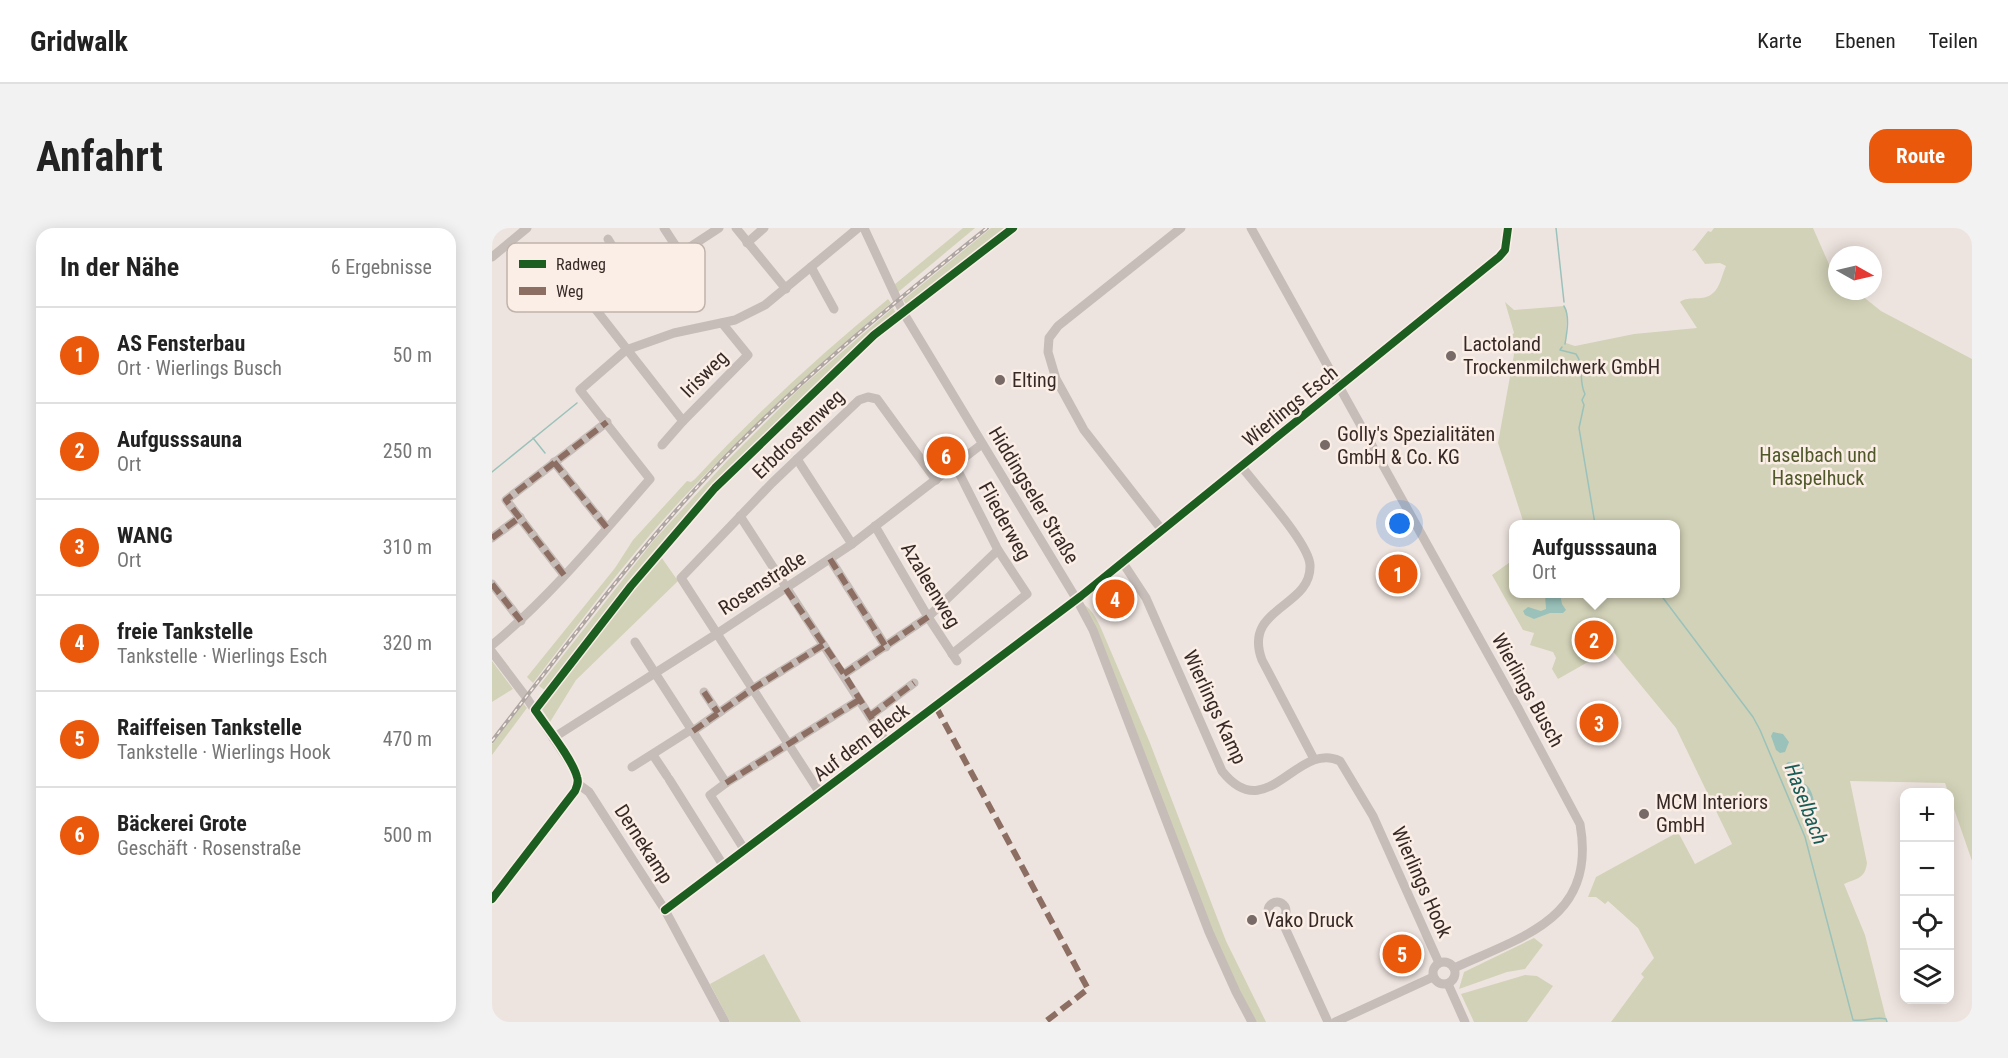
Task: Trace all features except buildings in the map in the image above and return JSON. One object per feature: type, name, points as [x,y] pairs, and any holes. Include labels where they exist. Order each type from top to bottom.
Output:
[{"type":"street","points":[[509,243],[527,228]]},
{"type":"street","points":[[664,228],[674,243]]},
{"type":"street","points":[[697,243],[719,228]]},
{"type":"street","points":[[736,228],[786,289]]},
{"type":"street","points":[[747,243],[764,228]]},
{"type":"street","points":[[492,645],[520,621],[564,575],[650,479],[580,390],[626,350],[674,333],[722,323],[758,309],[773,300],[858,228]]},
{"type":"street","name":"Hiddingseler Straße","points":[[864,228],[903,312],[1093,630],[1209,932],[1252,1022]]},
{"type":"street","points":[[1162,530],[1084,430],[1056,379],[1048,352],[1049,338],[1058,326],[1181,228]]},
{"type":"street","name":"Wierlings Esch","points":[[1251,228],[1341,386]]},
{"type":"street","name":"Wierlings Esch","points":[[1077,600],[1498,257],[1504,250],[1508,228]]},
{"type":"street","points":[[608,239],[610,243]]},
{"type":"street","points":[[492,257],[507,245]]},
{"type":"street","points":[[811,267],[834,309]]},
{"type":"street","name":"Irisweg","points":[[597,312],[683,421]]},
{"type":"street","name":"Irisweg","points":[[662,445],[747,355],[722,323]]},
{"type":"street","name":"Wierlings Busch","points":[[1341,386],[1573,810],[1581,832],[1580,873],[1568,902],[1556,916],[1543,927],[1454,968]]},
{"type":"street","name":"Erbdrostenweg","points":[[718,633],[681,578],[797,459],[859,400],[868,397],[877,399],[936,480]]},
{"type":"street","points":[[564,575],[506,500],[606,422]]},
{"type":"street","name":"Rosenstraße","points":[[553,738],[786,589],[852,544],[982,444]]},
{"type":"street","points":[[797,459],[852,544]]},
{"type":"street","points":[[554,462],[607,528]]},
{"type":"street","name":"Fliederweg","points":[[955,465],[998,550],[1027,594],[955,658]]},
{"type":"street","points":[[1242,467],[1304,547],[1310,564],[1308,580],[1300,592],[1269,616],[1264,623],[1258,648],[1262,660],[1314,759]]},
{"type":"street","points":[[740,516],[887,743]]},
{"type":"street","points":[[492,538],[520,517]]},
{"type":"street","name":"Azaleenweg","points":[[875,526],[928,617],[955,658]]},
{"type":"street","points":[[844,674],[928,617],[998,550]]},
{"type":"street","points":[[830,559],[886,647]]},
{"type":"street","name":"Wierlings Kamp","points":[[1123,562],[1146,598],[1222,771],[1231,783],[1244,789],[1259,791],[1271,787],[1314,759]]},
{"type":"street","points":[[492,584],[520,621]]},
{"type":"street","name":"Auf dem Bleck","points":[[665,910],[1077,600]]},
{"type":"street","points":[[718,633],[820,793]]},
{"type":"street","points":[[635,642],[726,783]]},
{"type":"street","points":[[632,767],[823,645]]},
{"type":"street","name":"Dernekamp","points":[[492,652],[572,765],[578,778],[578,784],[589,792],[665,910],[725,1022]]},
{"type":"street","points":[[870,716],[914,683]]},
{"type":"street","points":[[704,692],[718,713]]},
{"type":"street","points":[[744,849],[710,795],[859,700]]},
{"type":"street","points":[[653,755],[723,865]]},
{"type":"street","name":"Wierlings Hook","points":[[1314,759],[1332,757],[1341,761],[1373,816],[1439,963]]},
{"type":"street","points":[[492,899],[578,784]]},
{"type":"street","points":[[1281,919],[1328,1022]]},
{"type":"street","points":[[1446,962],[1454,968],[1454,978],[1448,984],[1439,984],[1433,977],[1433,969],[1439,963],[1446,962]]},
{"type":"street","points":[[1335,1022],[1433,977]]},
{"type":"street","points":[[1448,984],[1465,1022]]},
{"type":"green space","points":[[963,228],[975,228],[897,293],[894,285]]},
{"type":"green space","points":[[991,228],[1013,228],[909,308],[903,300]]},
{"type":"green space","name":"Haselbach und Haspelhuck","points":[[1714,228],[1813,228],[1828,262],[1828,300],[1867,300],[1881,311],[1972,359],[1972,861],[1954,809],[1954,788],[1947,788],[1945,783],[1850,781],[1867,863],[1862,875],[1844,884],[1865,935],[1887,1022],[1611,1022],[1644,977],[1641,974],[1654,958],[1638,928],[1608,901],[1605,904],[1596,897],[1588,897],[1596,877],[1678,832],[1695,864],[1732,844],[1676,728],[1611,649],[1558,679],[1552,669],[1556,658],[1553,652],[1530,645],[1534,633],[1523,630],[1492,575],[1509,563],[1509,598],[1680,598],[1680,520],[1523,520],[1498,443],[1516,343],[1505,302],[1514,310],[1564,306],[1567,311],[1566,343],[1575,346],[1634,334],[1697,328],[1680,302],[1709,296],[1719,284],[1726,266],[1720,263],[1705,264],[1695,250],[1692,251],[1708,231],[1711,232]]},
{"type":"green space","points":[[888,299],[891,303],[784,398],[682,499],[624,566],[533,683],[527,677],[615,568],[633,540],[687,481],[691,482],[695,479],[788,386]]},
{"type":"green space","points":[[893,308],[896,313],[835,368],[714,486],[657,551],[546,691],[539,686],[654,540],[727,461],[799,389]]},
{"type":"green space","points":[[659,554],[678,581],[576,680],[550,722],[540,706]]},
{"type":"green space","points":[[1077,600],[1091,611],[1100,626],[1150,743],[1226,941],[1266,1022],[1253,1022],[1209,932]]},
{"type":"green space","points":[[492,661],[513,689],[492,702]]},
{"type":"green space","points":[[523,703],[527,708],[492,755],[492,744]]},
{"type":"green space","points":[[1534,938],[1543,945],[1525,969],[1507,972],[1459,989],[1464,972]]},
{"type":"green space","points":[[764,954],[801,1022],[730,1022],[710,984]]},
{"type":"green space","points":[[1525,975],[1537,976],[1553,986],[1527,1022],[1474,1022],[1461,994]]},
{"type":"water","points":[[1545,598],[1561,598],[1566,610],[1563,613],[1550,613],[1534,619],[1525,615],[1523,611],[1528,607],[1541,611],[1546,609]]},
{"type":"water","points":[[1773,732],[1783,734],[1789,742],[1785,752],[1780,753],[1776,750],[1771,736]]},
{"type":"water","points":[[1788,762],[1803,764],[1805,775],[1800,778],[1787,775],[1784,766]]},
{"type":"water","points":[[1805,784],[1813,796],[1814,804],[1813,810],[1805,814],[1801,813],[1797,786]]},
{"type":"waterway","name":"Haselbach","points":[[1556,228],[1564,302]]},
{"type":"waterway","name":"Haselbach","points":[[1564,306],[1567,319],[1565,344]]},
{"type":"waterway","name":"Haselbach","points":[[1562,347],[1560,350],[1576,354],[1580,363],[1585,394],[1582,400],[1584,405],[1579,428],[1594,520]]},
{"type":"waterway","points":[[492,472],[577,403]]},
{"type":"waterway","points":[[533,438],[545,453]]},
{"type":"waterway","name":"Haselbach","points":[[1663,598],[1753,717],[1760,730],[1805,837],[1853,1020],[1882,1018],[1887,1022]]},
{"type":"railway","points":[[492,741],[626,570],[712,471],[811,375],[880,315],[987,228]]},
{"type":"marked path","points":[[564,575],[506,500],[607,422]]},
{"type":"marked path","points":[[554,462],[607,528]]},
{"type":"marked path","points":[[492,538],[520,517]]},
{"type":"marked path","points":[[830,559],[886,647]]},
{"type":"marked path","points":[[492,584],[521,621]]},
{"type":"marked path","points":[[786,589],[844,674],[887,743]]},
{"type":"marked path","points":[[844,674],[928,617]]},
{"type":"marked path","points":[[693,731],[754,688],[823,645]]},
{"type":"marked path","points":[[870,716],[914,683]]},
{"type":"marked path","points":[[704,692],[718,713]]},
{"type":"marked path","points":[[726,783],[859,700]]},
{"type":"marked path","points":[[936,707],[1088,989],[1045,1022]]},
{"type":"cycle path","points":[[492,899],[578,784],[574,770],[559,743],[535,710],[631,586],[715,488],[874,335],[1013,228]]},
{"type":"cycle path","points":[[665,910],[1081,596],[1499,257],[1505,250],[1508,228]]},
{"type":"place","name":"Lactoland Trockenmilchwerk GmbH","points":[[1451,356]]},
{"type":"place","name":"Elting","points":[[1000,380]]},
{"type":"place","name":"Golly's Spezialitäten GmbH & Co. KG","points":[[1325,445]]},
{"type":"place","name":"Bäckerei Grote","points":[[946,456]]},
{"type":"place","name":"AS Fensterbau","points":[[1398,574]]},
{"type":"place","name":"freie Tankstelle","points":[[1115,599]]},
{"type":"place","name":"Aufgusssauna","points":[[1594,640]]},
{"type":"place","name":"WANG","points":[[1599,723]]},
{"type":"place","name":"MCM Interiors GmbH","points":[[1644,814]]},
{"type":"place","name":"Vako Druck","points":[[1252,920]]},
{"type":"place","name":"Raiffeisen Tankstelle","points":[[1402,954]]}]
